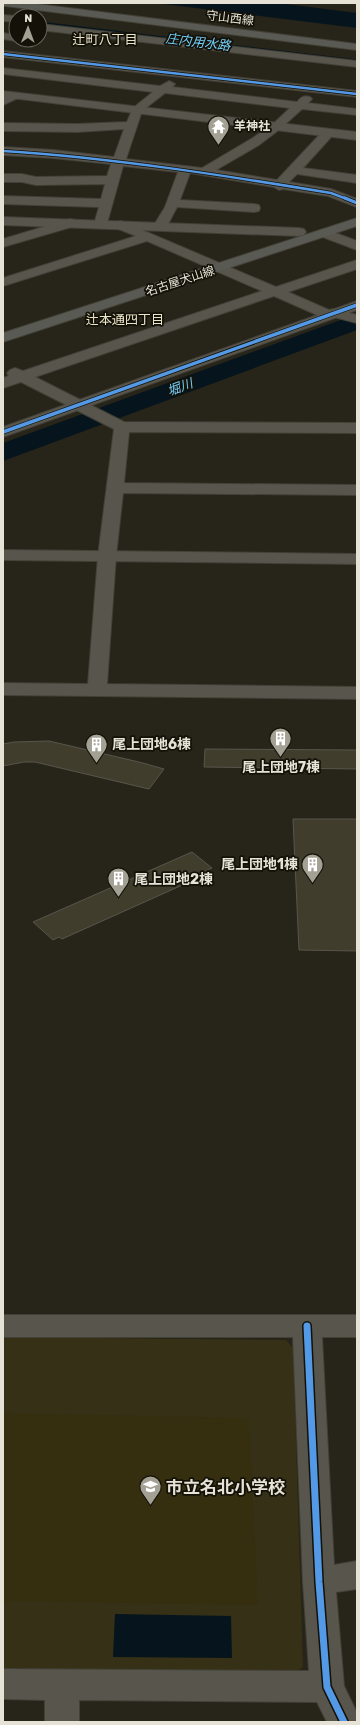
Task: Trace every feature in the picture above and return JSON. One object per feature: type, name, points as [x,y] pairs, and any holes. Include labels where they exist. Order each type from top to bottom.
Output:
[{"type":"main road","name":"守山西線","points":[[5,3],[357,47]]},
{"type":"main road","name":"名古屋犬山線","points":[[3,328],[357,213]]},
{"type":"main road","name":"名古屋犬山線","points":[[3,338],[357,222]]},
{"type":"street","points":[[48,23],[352,61]]},
{"type":"street","points":[[48,28],[217,45]]},
{"type":"street","points":[[201,58],[217,45]]},
{"type":"street","points":[[3,54],[357,94]]},
{"type":"street","points":[[204,172],[255,142],[276,126],[331,75],[352,61]]},
{"type":"street","points":[[101,224],[112,180],[136,110],[191,66]]},
{"type":"street","points":[[3,71],[357,112]]},
{"type":"street","points":[[3,102],[8,95],[357,136]]},
{"type":"street","points":[[3,127],[77,128],[132,125]]},
{"type":"street","points":[[252,229],[254,208],[258,196],[277,185],[328,133]]},
{"type":"street","points":[[3,151],[53,154],[185,169],[331,193],[357,203]]},
{"type":"street","points":[[161,225],[172,203],[185,169]]},
{"type":"street","points":[[293,170],[357,179]]},
{"type":"street","points":[[3,178],[22,178],[38,181],[112,180]]},
{"type":"street","points":[[331,193],[357,179]]},
{"type":"street","points":[[3,200],[106,203]]},
{"type":"street","points":[[172,203],[254,208]]},
{"type":"street","points":[[3,221],[161,225],[300,232]]},
{"type":"street","points":[[3,243],[70,223]]},
{"type":"street","points":[[120,225],[275,292],[342,316]]},
{"type":"street","points":[[325,233],[357,246]]},
{"type":"street","points":[[3,282],[147,237]]},
{"type":"street","points":[[3,383],[357,264]]},
{"type":"street","points":[[3,432],[81,408],[342,316],[357,305]]},
{"type":"street","points":[[3,367],[113,423],[357,428]]},
{"type":"street","points":[[97,690],[107,556],[116,488],[113,423]]},
{"type":"street","points":[[116,488],[357,490]]},
{"type":"street","points":[[3,555],[357,559]]},
{"type":"street","points":[[3,689],[357,693]]},
{"type":"street","points":[[3,1326],[357,1326]]},
{"type":"street","points":[[307,1326],[319,1582],[327,1687],[344,1722]]},
{"type":"street","points":[[319,1582],[357,1575]]},
{"type":"street","points":[[3,1684],[327,1687]]},
{"type":"street","points":[[62,1685],[62,1722]]},
{"type":"shaded area","points":[[156,3],[278,3],[357,13],[357,28]]},
{"type":"shaded area","name":"市立名北小学校","points":[[3,1337],[286,1340],[293,1348],[303,1667],[296,1672],[3,1669]]},
{"type":"shaded area","points":[[115,1614],[231,1616],[232,1658],[113,1657]]},
{"type":"sand","points":[[3,1413],[249,1418],[258,1605],[3,1601]]},
{"type":"building","name":"尾上団地6棟","points":[[49,741],[164,769],[149,789],[35,762],[24,762],[3,766],[3,744],[14,742]]},
{"type":"building","name":"尾上団地7棟","points":[[205,749],[357,750],[357,769],[204,767]]},
{"type":"building","name":"尾上団地1棟","points":[[293,819],[357,819],[357,951],[299,950]]},
{"type":"building","name":"尾上団地2棟","points":[[192,852],[212,868],[203,872],[207,874],[62,939],[59,937],[53,940],[33,922]]},
{"type":"waterway","name":"庄内用水路","points":[[48,24],[357,61]]},
{"type":"waterway","name":"堀川","points":[[3,453],[357,321]]},
{"type":"cycle path","points":[[3,54],[357,94]]},
{"type":"cycle path","points":[[3,151],[53,154],[185,169],[331,193],[357,203]]},
{"type":"cycle path","points":[[3,432],[357,305]]},
{"type":"cycle path","points":[[307,1326],[319,1582],[327,1687],[344,1722]]},
{"type":"place","name":"羊神社","points":[[218,146]]},
{"type":"place","name":"尾上団地7棟","points":[[281,758]]},
{"type":"place","name":"尾上団地6棟","points":[[96,764]]},
{"type":"place","name":"尾上団地1棟","points":[[313,884]]},
{"type":"place","name":"尾上団地2棟","points":[[118,898]]},
{"type":"place","name":"市立名北小学校","points":[[150,1506]]},
{"type":"district","name":"辻町八丁目","points":[[105,39]]},
{"type":"district","name":"辻本通四丁目","points":[[125,319]]}]
